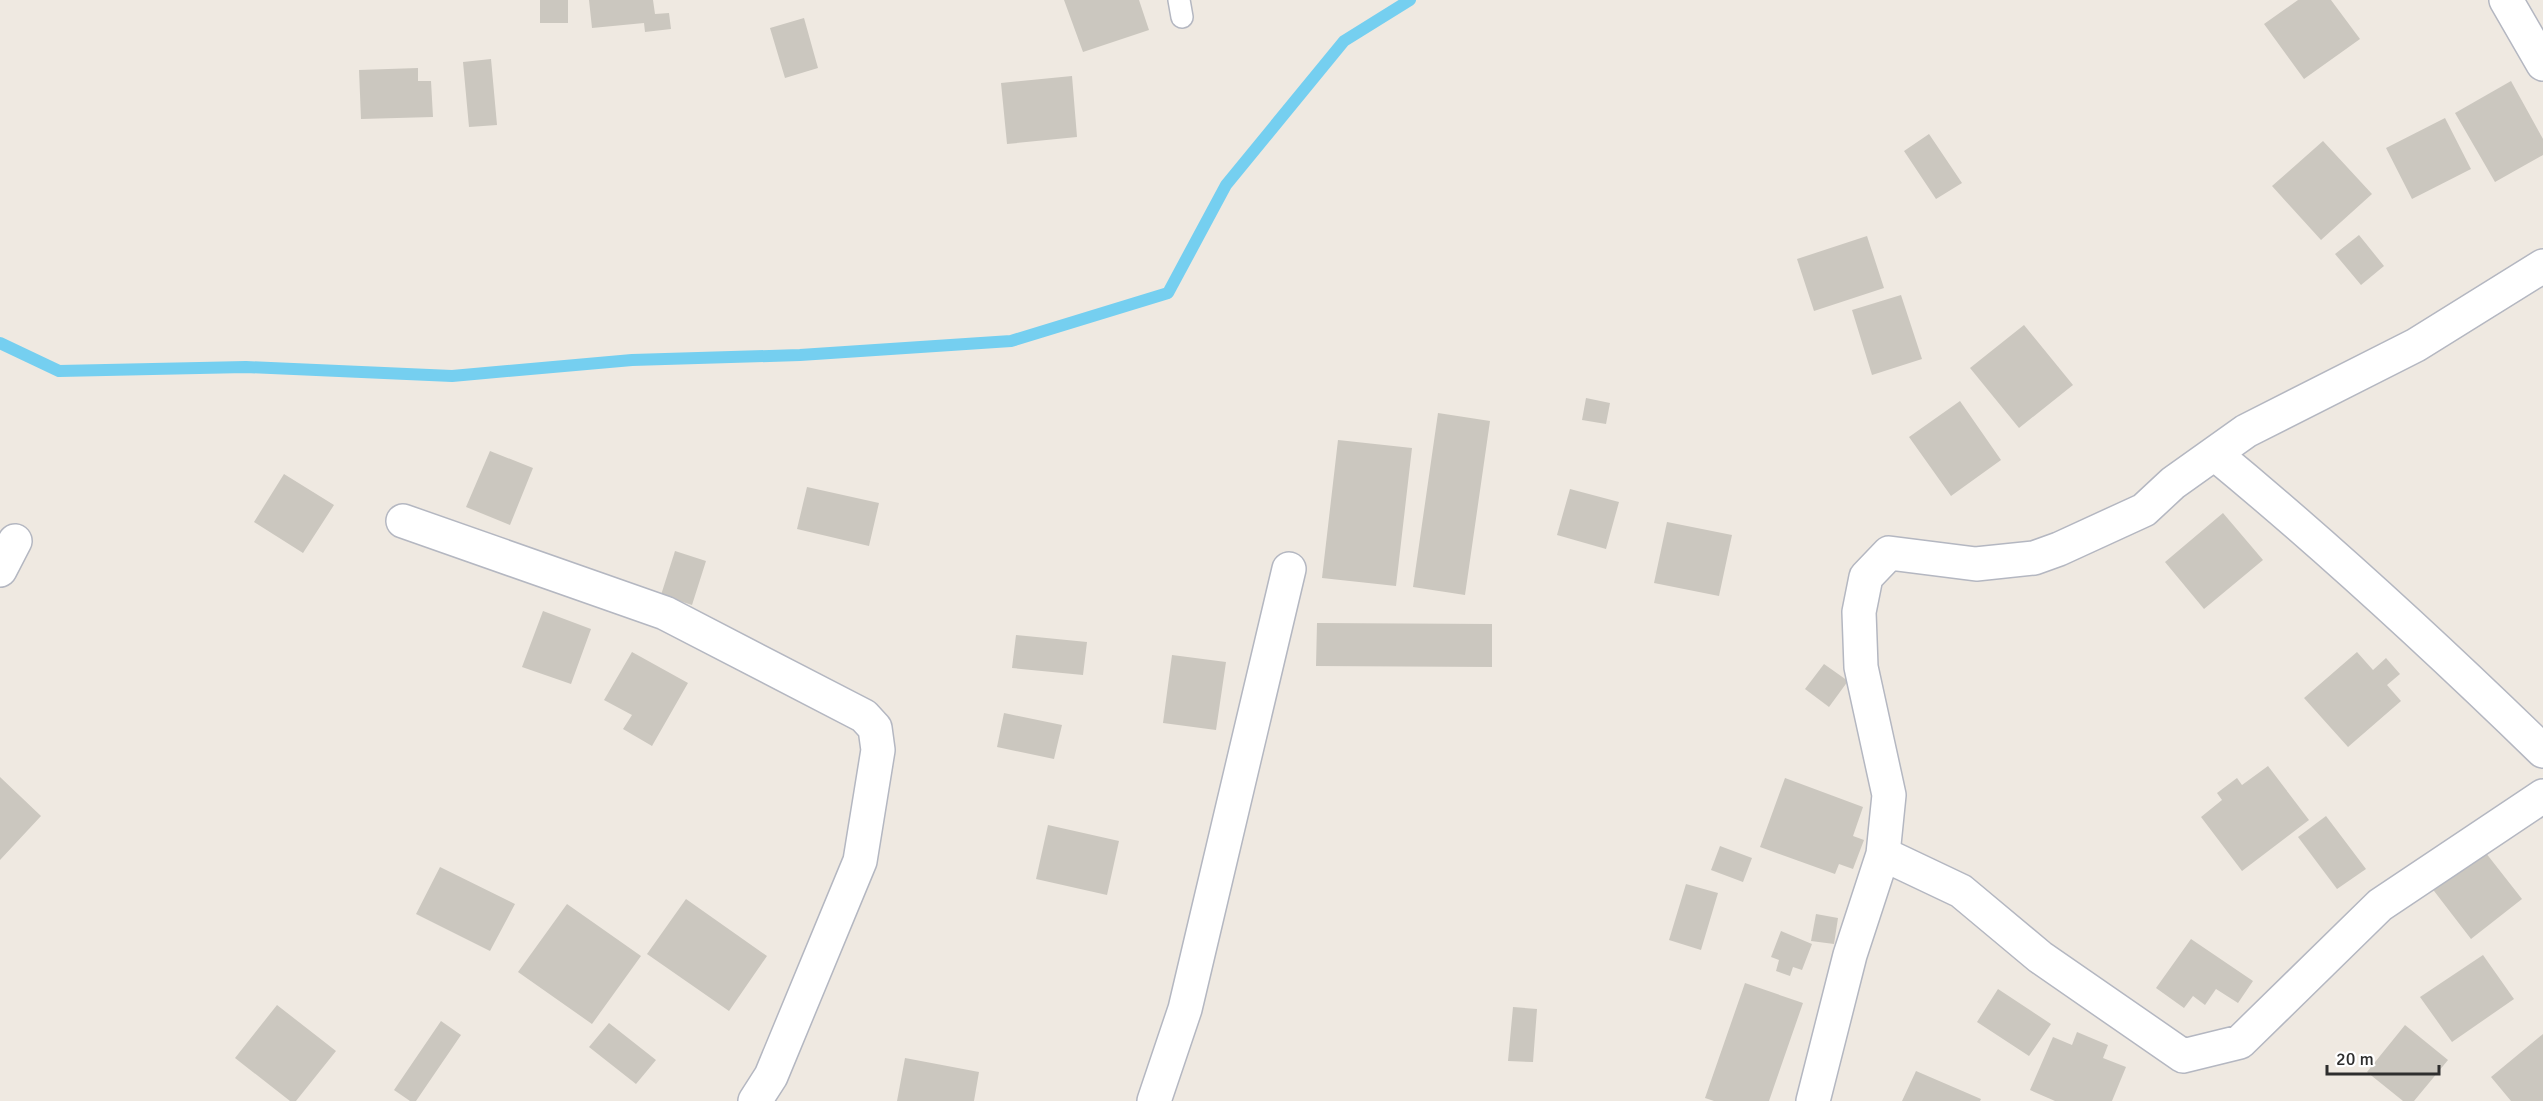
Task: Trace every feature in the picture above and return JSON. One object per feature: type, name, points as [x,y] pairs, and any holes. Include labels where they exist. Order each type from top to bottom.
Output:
[{"type":"street","points":[[2506,0],[2543,64]]},
{"type":"street","points":[[1813,1101],[1850,955],[1883,854],[1889,795],[1861,667],[1859,612],[1866,577],[1889,553],[1976,564],[2034,558],[2144,510],[2173,483],[2246,431],[2416,345],[2543,266]]},
{"type":"street","points":[[2215,454],[2290,516],[2409,621],[2543,751]]},
{"type":"street","points":[[403,521],[665,613],[864,716],[875,728],[878,750],[860,861],[771,1076],[755,1101]]},
{"type":"street","points":[[0,570],[15,542]]},
{"type":"street","points":[[1154,1101],[1188,997],[1290,569]]},
{"type":"street","points":[[1883,854],[1962,891],[2040,957],[2183,1056],[2240,1042],[2380,905],[2543,796]]},
{"type":"building","points":[[540,0],[568,0],[568,23],[540,23]]},
{"type":"building","points":[[589,0],[653,0],[655,14],[669,13],[671,29],[645,32],[644,23],[592,28]]},
{"type":"building","points":[[1064,0],[1139,0],[1149,30],[1083,52]]},
{"type":"building","points":[[2298,0],[2331,0],[2360,39],[2304,79],[2264,24]]},
{"type":"building","points":[[804,18],[818,68],[785,78],[770,28]]},
{"type":"building","points":[[491,59],[497,125],[469,127],[463,62]]},
{"type":"building","points":[[418,68],[418,81],[431,81],[433,117],[361,119],[359,70]]},
{"type":"building","points":[[1072,76],[1077,137],[1007,144],[1001,83]]},
{"type":"building","points":[[2511,81],[2543,139],[2543,155],[2495,182],[2455,113]]},
{"type":"building","points":[[2445,118],[2471,169],[2412,199],[2386,148]]},
{"type":"building","points":[[1929,134],[1962,183],[1936,199],[1904,151]]},
{"type":"building","points":[[2323,141],[2372,194],[2321,240],[2272,186]]},
{"type":"building","points":[[2359,235],[2384,266],[2361,285],[2335,254]]},
{"type":"building","points":[[1867,236],[1884,288],[1814,311],[1797,259]]},
{"type":"building","points":[[1901,295],[1922,359],[1872,375],[1852,310]]},
{"type":"building","points":[[2024,325],[2073,385],[2019,428],[1970,368]]},
{"type":"building","points":[[1586,398],[1610,403],[1606,424],[1582,420]]},
{"type":"building","points":[[1960,401],[2001,460],[1951,496],[1909,437]]},
{"type":"building","points":[[1438,413],[1490,421],[1465,595],[1413,587]]},
{"type":"building","points":[[1338,440],[1412,448],[1396,586],[1322,578]]},
{"type":"building","points":[[490,451],[533,468],[510,525],[466,507]]},
{"type":"building","points":[[284,474],[334,505],[303,553],[254,522]]},
{"type":"building","points":[[807,487],[879,503],[869,546],[797,529]]},
{"type":"building","points":[[1570,489],[1619,502],[1606,549],[1557,535]]},
{"type":"building","points":[[2223,513],[2263,560],[2204,609],[2165,562]]},
{"type":"building","points":[[1667,522],[1732,535],[1719,596],[1654,583]]},
{"type":"building","points":[[675,551],[706,561],[692,605],[661,595]]},
{"type":"building","points":[[543,611],[591,629],[571,684],[522,667]]},
{"type":"building","points":[[1317,623],[1492,624],[1492,667],[1316,666]]},
{"type":"building","points":[[1016,635],[1087,642],[1083,675],[1012,668]]},
{"type":"building","points":[[632,652],[688,683],[652,746],[623,729],[632,715],[604,700]]},
{"type":"building","points":[[2357,652],[2373,670],[2386,658],[2400,674],[2387,685],[2401,701],[2348,747],[2304,698]]},
{"type":"building","points":[[1172,655],[1226,662],[1216,730],[1163,723]]},
{"type":"building","points":[[1824,664],[1848,681],[1829,707],[1805,689]]},
{"type":"building","points":[[1004,713],[1062,725],[1054,759],[997,747]]},
{"type":"building","points":[[2268,766],[2309,820],[2242,871],[2201,817],[2222,800],[2217,793],[2237,778],[2242,785]]},
{"type":"building","points":[[0,777],[41,816],[0,860]]},
{"type":"building","points":[[1785,778],[1863,807],[1853,836],[1864,840],[1853,869],[1839,864],[1835,874],[1760,847]]},
{"type":"building","points":[[2326,816],[2366,869],[2337,889],[2298,837]]},
{"type":"building","points":[[1048,825],[1119,841],[1107,895],[1036,879]]},
{"type":"building","points":[[1720,846],[1752,858],[1743,882],[1711,870]]},
{"type":"building","points":[[2482,848],[2522,899],[2471,939],[2431,887]]},
{"type":"building","points":[[440,867],[515,904],[490,951],[416,914]]},
{"type":"building","points":[[1686,884],[1718,893],[1701,950],[1669,940]]},
{"type":"building","points":[[686,899],[767,956],[729,1011],[647,954]]},
{"type":"building","points":[[567,904],[641,956],[592,1024],[518,972]]},
{"type":"building","points":[[1816,914],[1838,918],[1834,944],[1811,941]]},
{"type":"building","points":[[1781,931],[1812,944],[1802,970],[1793,967],[1790,976],[1776,971],[1779,960],[1771,957]]},
{"type":"building","points":[[2191,939],[2253,981],[2238,1003],[2216,989],[2205,1005],[2193,996],[2184,1008],[2156,988]]},
{"type":"building","points":[[2483,955],[2514,999],[2452,1042],[2420,997]]},
{"type":"building","points":[[1745,983],[1803,1003],[1769,1101],[1714,1101],[1705,1098]]},
{"type":"building","points":[[1998,989],[2051,1024],[2029,1056],[1977,1022]]},
{"type":"building","points":[[277,1005],[336,1051],[296,1101],[290,1101],[235,1058]]},
{"type":"building","points":[[1513,1007],[1537,1009],[1533,1062],[1508,1061]]},
{"type":"building","points":[[441,1021],[461,1035],[416,1101],[410,1101],[394,1090]]},
{"type":"building","points":[[609,1023],[656,1060],[636,1084],[589,1047]]},
{"type":"building","points":[[2405,1025],[2448,1060],[2414,1101],[2403,1101],[2367,1072]]},
{"type":"building","points":[[2077,1032],[2108,1045],[2103,1058],[2126,1067],[2112,1101],[2055,1101],[2030,1090],[2053,1037],[2072,1045]]},
{"type":"building","points":[[2543,1034],[2543,1101],[2511,1101],[2491,1077]]},
{"type":"building","points":[[905,1058],[979,1072],[974,1101],[897,1101]]},
{"type":"building","points":[[1916,1071],[1981,1099],[1980,1101],[1902,1101]]},
{"type":"waterway","points":[[0,343],[59,371],[246,367],[452,376],[632,360],[800,355],[1011,341],[1168,293],[1226,185],[1344,41],[1410,0]]}]
